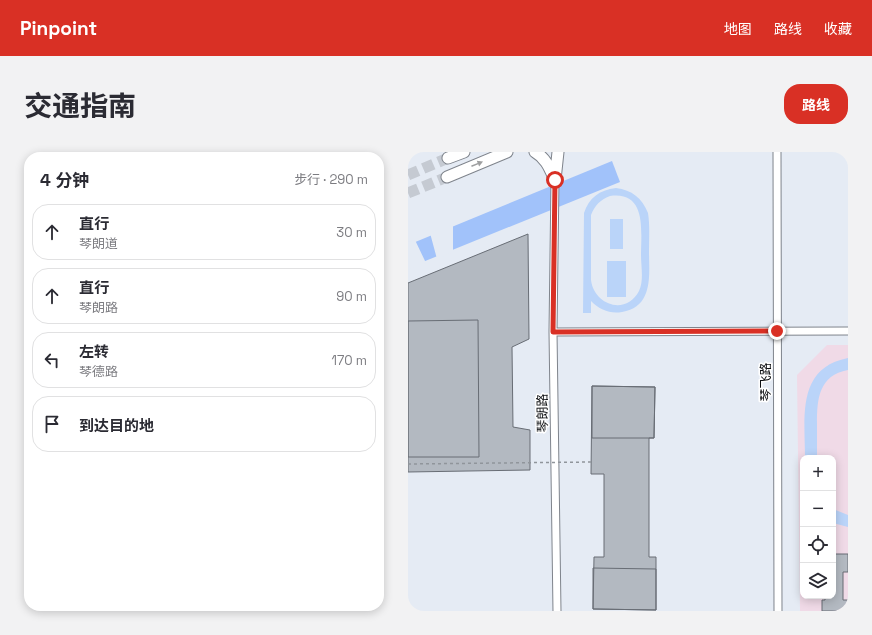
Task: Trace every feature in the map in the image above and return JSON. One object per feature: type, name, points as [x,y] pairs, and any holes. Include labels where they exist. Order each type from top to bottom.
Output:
[{"type":"main road","points":[[448,158],[464,152]]},
{"type":"main road","points":[[447,177],[508,152]]},
{"type":"main road","points":[[535,152],[547,162],[555,180]]},
{"type":"main road","points":[[555,180],[558,152]]},
{"type":"street","name":"琴飞路","points":[[777,152],[778,611]]},
{"type":"street","name":"琴朗路","points":[[555,180],[553,332],[557,611]]},
{"type":"street","points":[[553,332],[848,331]]},
{"type":"path","points":[[408,464],[592,462]]},
{"type":"shaded area","points":[[612,161],[620,182],[408,268],[408,245]]},
{"type":"shaded area","points":[[610,189],[622,189],[632,193],[643,203],[648,213],[648,288],[645,297],[640,304],[632,309],[622,312],[609,312],[598,307],[591,301],[591,313],[583,313],[584,213],[592,199],[600,193]],"holes":[[[610,196],[622,196],[630,200],[636,206],[639,215],[641,224],[642,278],[641,287],[633,299],[619,305],[604,301],[593,289],[591,280],[591,215],[594,208],[603,199]]]},
{"type":"shaded area","points":[[610,219],[623,219],[623,249],[610,249]]},
{"type":"shaded area","points":[[607,261],[626,261],[626,297],[607,297]]},
{"type":"shaded area","points":[[827,345],[848,345],[848,611],[800,611],[797,375]]},
{"type":"shaded area","points":[[848,358],[848,370],[831,377],[822,389],[819,397],[817,414],[817,455],[805,455],[804,427],[807,397],[812,383],[819,372],[831,364]]},
{"type":"shaded area","points":[[836,510],[848,515],[848,527],[836,524]]},
{"type":"pier","points":[[453,224],[453,252],[437,259],[430,233]]},
{"type":"pier","points":[[415,240],[426,263],[408,270],[408,242]]},
{"type":"building","points":[[528,234],[529,339],[512,347],[513,427],[530,430],[530,470],[408,472],[408,283]]},
{"type":"building","points":[[478,320],[479,457],[408,457],[408,321]]},
{"type":"building","points":[[592,386],[655,387],[654,438],[592,438]]},
{"type":"building","points":[[592,386],[655,387],[654,438],[649,438],[649,557],[656,557],[656,610],[593,609],[594,557],[604,557],[604,474],[591,474]]},
{"type":"building","points":[[836,554],[848,554],[848,572],[843,572],[843,600],[848,600],[848,611],[822,611],[822,600],[836,599]]},
{"type":"building","points":[[593,568],[656,569],[656,610],[593,609]]},
{"type":"tunnel","points":[[408,175],[448,158]]},
{"type":"tunnel","points":[[408,193],[447,177]]},
{"type":"route","points":[[555,180],[553,332],[777,331]]}]
